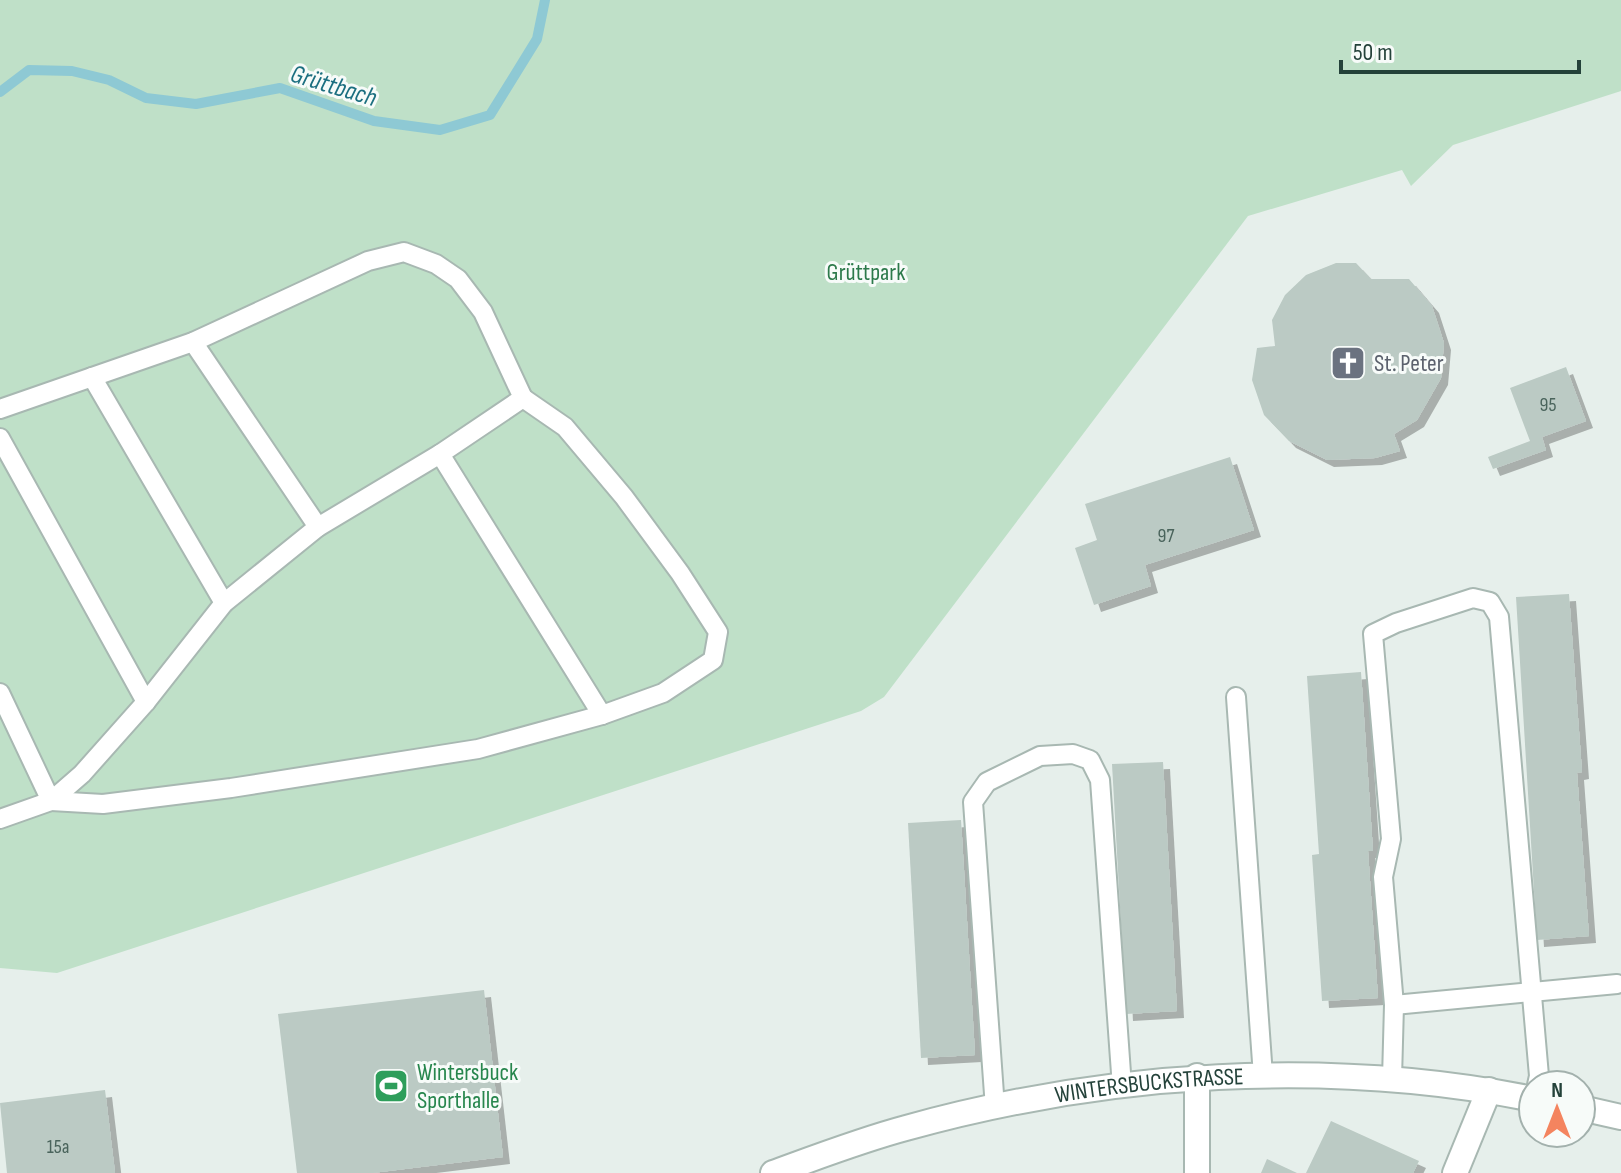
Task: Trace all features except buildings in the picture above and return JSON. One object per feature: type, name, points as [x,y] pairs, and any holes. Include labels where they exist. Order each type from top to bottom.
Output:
[{"type":"street","name":"WINTERSBUCKSTRASSE","points":[[773,1173],[906,1128],[1048,1097],[1197,1076],[1343,1075],[1517,1096]]},
{"type":"street","points":[[1197,1076],[1197,1173]]},
{"type":"street","points":[[1455,1173],[1489,1090]]},
{"type":"street","points":[[1597,1112],[1621,1117]]},
{"type":"lane","points":[[0,409],[193,342],[368,261],[404,252],[436,264],[458,279],[483,312],[523,398],[565,427],[624,497],[680,573],[718,632],[713,660],[663,693],[602,715],[478,749],[103,804],[51,801]]},
{"type":"lane","points":[[193,342],[318,527]]},
{"type":"lane","points":[[92,377],[224,603]]},
{"type":"lane","points":[[0,819],[51,801],[82,774],[146,702],[224,603],[318,527],[440,454],[523,398]]},
{"type":"lane","points":[[0,438],[146,702]]},
{"type":"lane","points":[[440,454],[602,715]]},
{"type":"lane","points":[[1392,1079],[1394,1005],[1383,877],[1391,839],[1373,634],[1396,623],[1473,598],[1490,602],[1499,617],[1538,1069]]},
{"type":"lane","points":[[0,693],[51,801]]},
{"type":"lane","points":[[1236,697],[1263,1076]]},
{"type":"lane","points":[[995,1108],[973,802],[987,782],[1040,756],[1073,754],[1090,760],[1100,780],[1122,1087]]},
{"type":"lane","points":[[1394,1005],[1617,984]]},
{"type":"green space","name":"Grüttpark","points":[[0,0],[1621,0],[1621,91],[1453,145],[1411,186],[1402,170],[1248,216],[884,697],[861,711],[57,973],[0,968]]},
{"type":"waterway","name":"Grüttbach","points":[[0,92],[29,70],[72,71],[109,80],[146,98],[196,104],[280,88],[374,121],[440,130],[490,115],[537,39],[545,0]]},
{"type":"place","name":"St. Peter","points":[[1348,363]]},
{"type":"place","name":"Wintersbuck Sporthalle","points":[[391,1086]]}]
